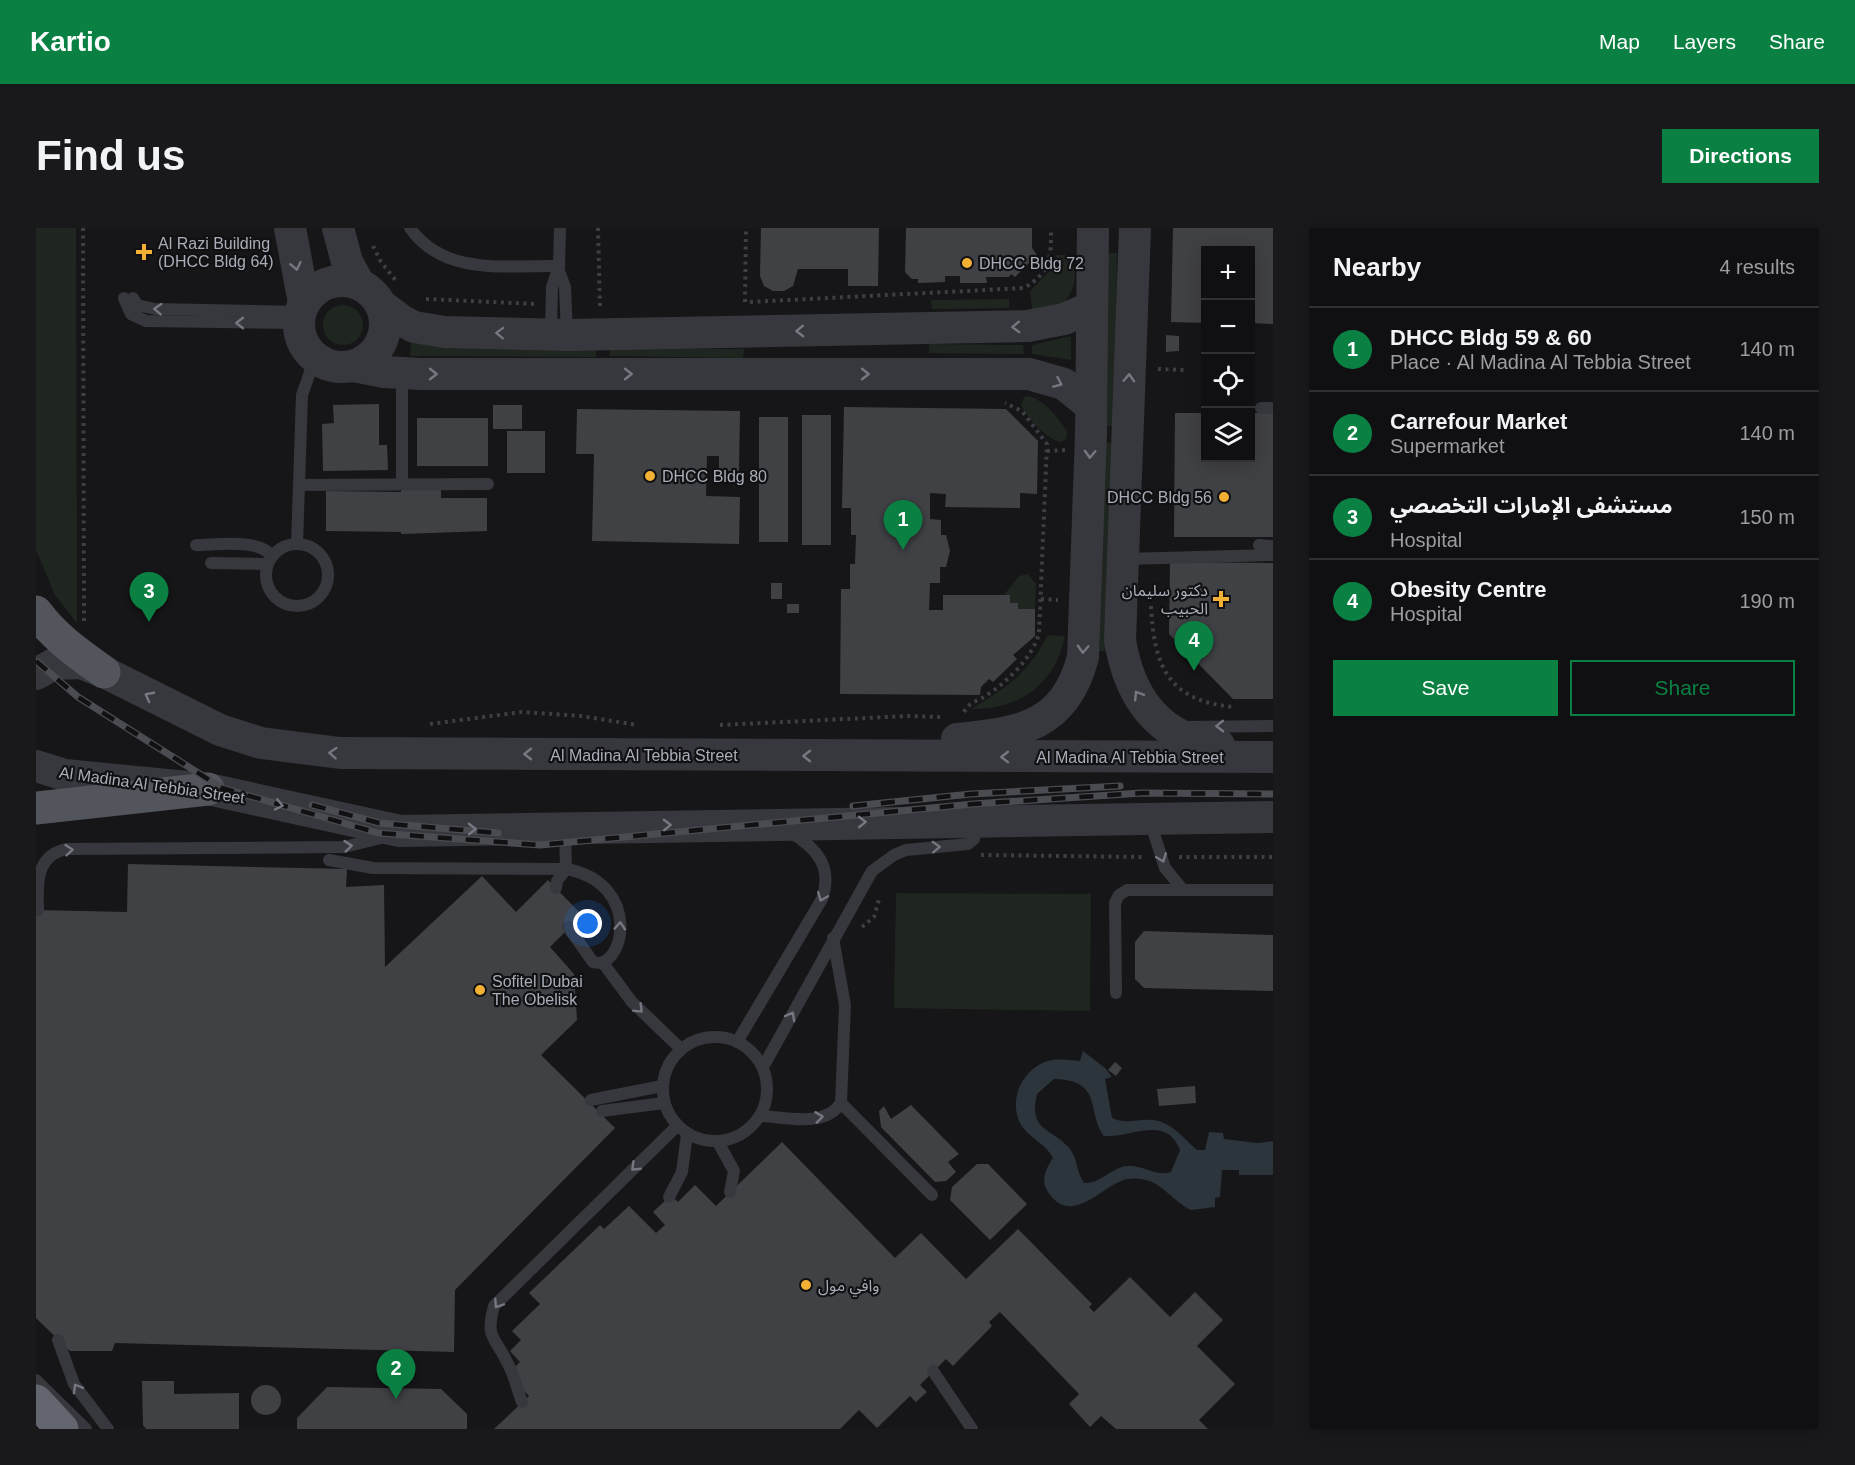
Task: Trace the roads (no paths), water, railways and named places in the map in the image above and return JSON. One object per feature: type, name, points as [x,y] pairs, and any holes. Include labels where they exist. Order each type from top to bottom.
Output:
[{"type":"highway","points":[[36,1401],[62,1429]]},
{"type":"main road","points":[[36,612],[45,625],[64,643],[104,672]]},
{"type":"main road","points":[[36,808],[208,789]]},
{"type":"street","points":[[290,228],[301,313],[302,342],[315,358],[333,366],[354,366],[402,374],[1029,375],[1064,384],[1091,406]]},
{"type":"street","points":[[338,228],[347,262],[359,284]]},
{"type":"street","points":[[866,757],[891,746],[1014,733],[1046,717],[1071,690],[1083,657],[1091,406],[1093,228]]},
{"type":"street","points":[[1134,228],[1137,558],[1120,640],[1124,666],[1143,704],[1167,727],[1188,740],[1245,748],[1266,758]]},
{"type":"street","points":[[301,313],[311,293],[334,281],[359,284],[372,292],[381,305],[385,317],[382,342],[365,361],[354,366]]},
{"type":"street","points":[[381,305],[401,320],[428,330],[559,335],[1028,326],[1064,319],[1092,307]]},
{"type":"street","points":[[792,374],[802,365],[818,357],[892,349],[899,342],[899,336],[893,329]]},
{"type":"street","name":"Al Madina Al Tebbia Street","points":[[36,674],[54,664],[81,663],[104,672],[220,730],[261,743],[299,750],[340,753],[1266,758]]},
{"type":"street","name":"Al Madina Al Tebbia Street","points":[[36,766],[65,775],[208,789],[400,831],[979,820],[1150,821],[1273,817]]},
{"type":"lane","points":[[410,228],[436,253],[458,262],[559,268]]},
{"type":"lane","points":[[559,335],[564,281],[559,268],[560,228]]},
{"type":"lane","points":[[129,298],[137,305],[155,309],[301,313]]},
{"type":"lane","points":[[297,544],[302,395],[315,358]]},
{"type":"lane","points":[[402,374],[402,484]]},
{"type":"lane","points":[[299,485],[488,484]]},
{"type":"lane","points":[[196,544],[256,546],[269,560]]},
{"type":"lane","points":[[297,544],[315,549],[326,564],[328,582],[324,591],[310,604],[292,607],[275,598],[266,582],[269,560],[279,549],[297,544]]},
{"type":"lane","points":[[1259,545],[1273,546]]},
{"type":"lane","points":[[1137,558],[1273,555]]},
{"type":"lane","points":[[212,563],[269,560]]},
{"type":"lane","points":[[1167,727],[1273,726]]},
{"type":"lane","points":[[763,1067],[864,881],[882,862],[906,850],[968,844],[974,839],[979,820]]},
{"type":"lane","points":[[1150,821],[1161,858],[1183,890]]},
{"type":"lane","points":[[737,1042],[822,899],[826,888],[827,876],[819,854],[811,845],[774,823]]},
{"type":"lane","points":[[556,888],[557,881],[566,869],[565,827]]},
{"type":"lane","points":[[38,910],[39,868],[55,851],[66,849],[344,848],[382,839],[400,831]]},
{"type":"lane","points":[[329,860],[373,868],[566,869],[582,872],[599,882],[616,903],[620,915],[619,935],[614,952],[603,963]]},
{"type":"lane","points":[[1116,993],[1115,903],[1119,895],[1135,889],[1273,890]]},
{"type":"lane","points":[[568,927],[589,958],[593,962],[603,963]]},
{"type":"lane","points":[[761,1116],[819,1118],[836,1110],[841,1102],[845,1005],[836,934]]},
{"type":"lane","points":[[603,963],[621,990],[681,1049]]},
{"type":"lane","points":[[708,1037],[737,1042],[756,1057],[763,1067],[768,1083],[767,1100],[761,1116],[750,1129],[735,1138],[718,1142],[702,1140],[682,1130],[664,1102],[662,1086],[665,1073],[681,1049],[708,1037]]},
{"type":"lane","points":[[591,1100],[662,1086]]},
{"type":"lane","points":[[602,1111],[664,1102]]},
{"type":"lane","points":[[841,1102],[933,1195]]},
{"type":"lane","points":[[669,1197],[682,1172],[682,1130]]},
{"type":"lane","points":[[522,1402],[507,1361],[494,1343],[489,1324],[494,1306],[682,1130]]},
{"type":"lane","points":[[718,1142],[735,1171],[730,1192]]},
{"type":"lane","points":[[58,1340],[74,1384],[108,1429]]},
{"type":"lane","points":[[933,1371],[972,1429]]},
{"type":"lane","points":[[36,1380],[86,1429]]},
{"type":"railway","points":[[36,661],[78,697],[222,788],[378,833],[540,845],[973,804],[1142,793],[1273,794]]},
{"type":"railway","points":[[853,806],[971,794],[1120,786]]},
{"type":"railway","points":[[312,805],[379,823],[498,833]]},
{"type":"place","name":"Al Razi Building (DHCC Bldg 64)","points":[[144,252]]},
{"type":"place","name":"DHCC Bldg 72","points":[[967,263]]},
{"type":"place","name":"DHCC Bldg 80","points":[[650,476]]},
{"type":"place","name":"DHCC Bldg 56","points":[[1224,497]]},
{"type":"place","name":"DHCC Bldg 59 & 60","points":[[903,550]]},
{"type":"place","name":"دكتور سليمان الحبيب","points":[[1221,599]]},
{"type":"place","name":"مستشفى الإمارات التخصصي","points":[[149,622]]},
{"type":"place","name":"Obesity Centre","points":[[1194,671]]},
{"type":"place","name":"Sofitel Dubai The Obelisk","points":[[480,990]]},
{"type":"place","name":"وافي مول","points":[[806,1285]]},
{"type":"place","name":"Carrefour Market","points":[[396,1399]]}]
